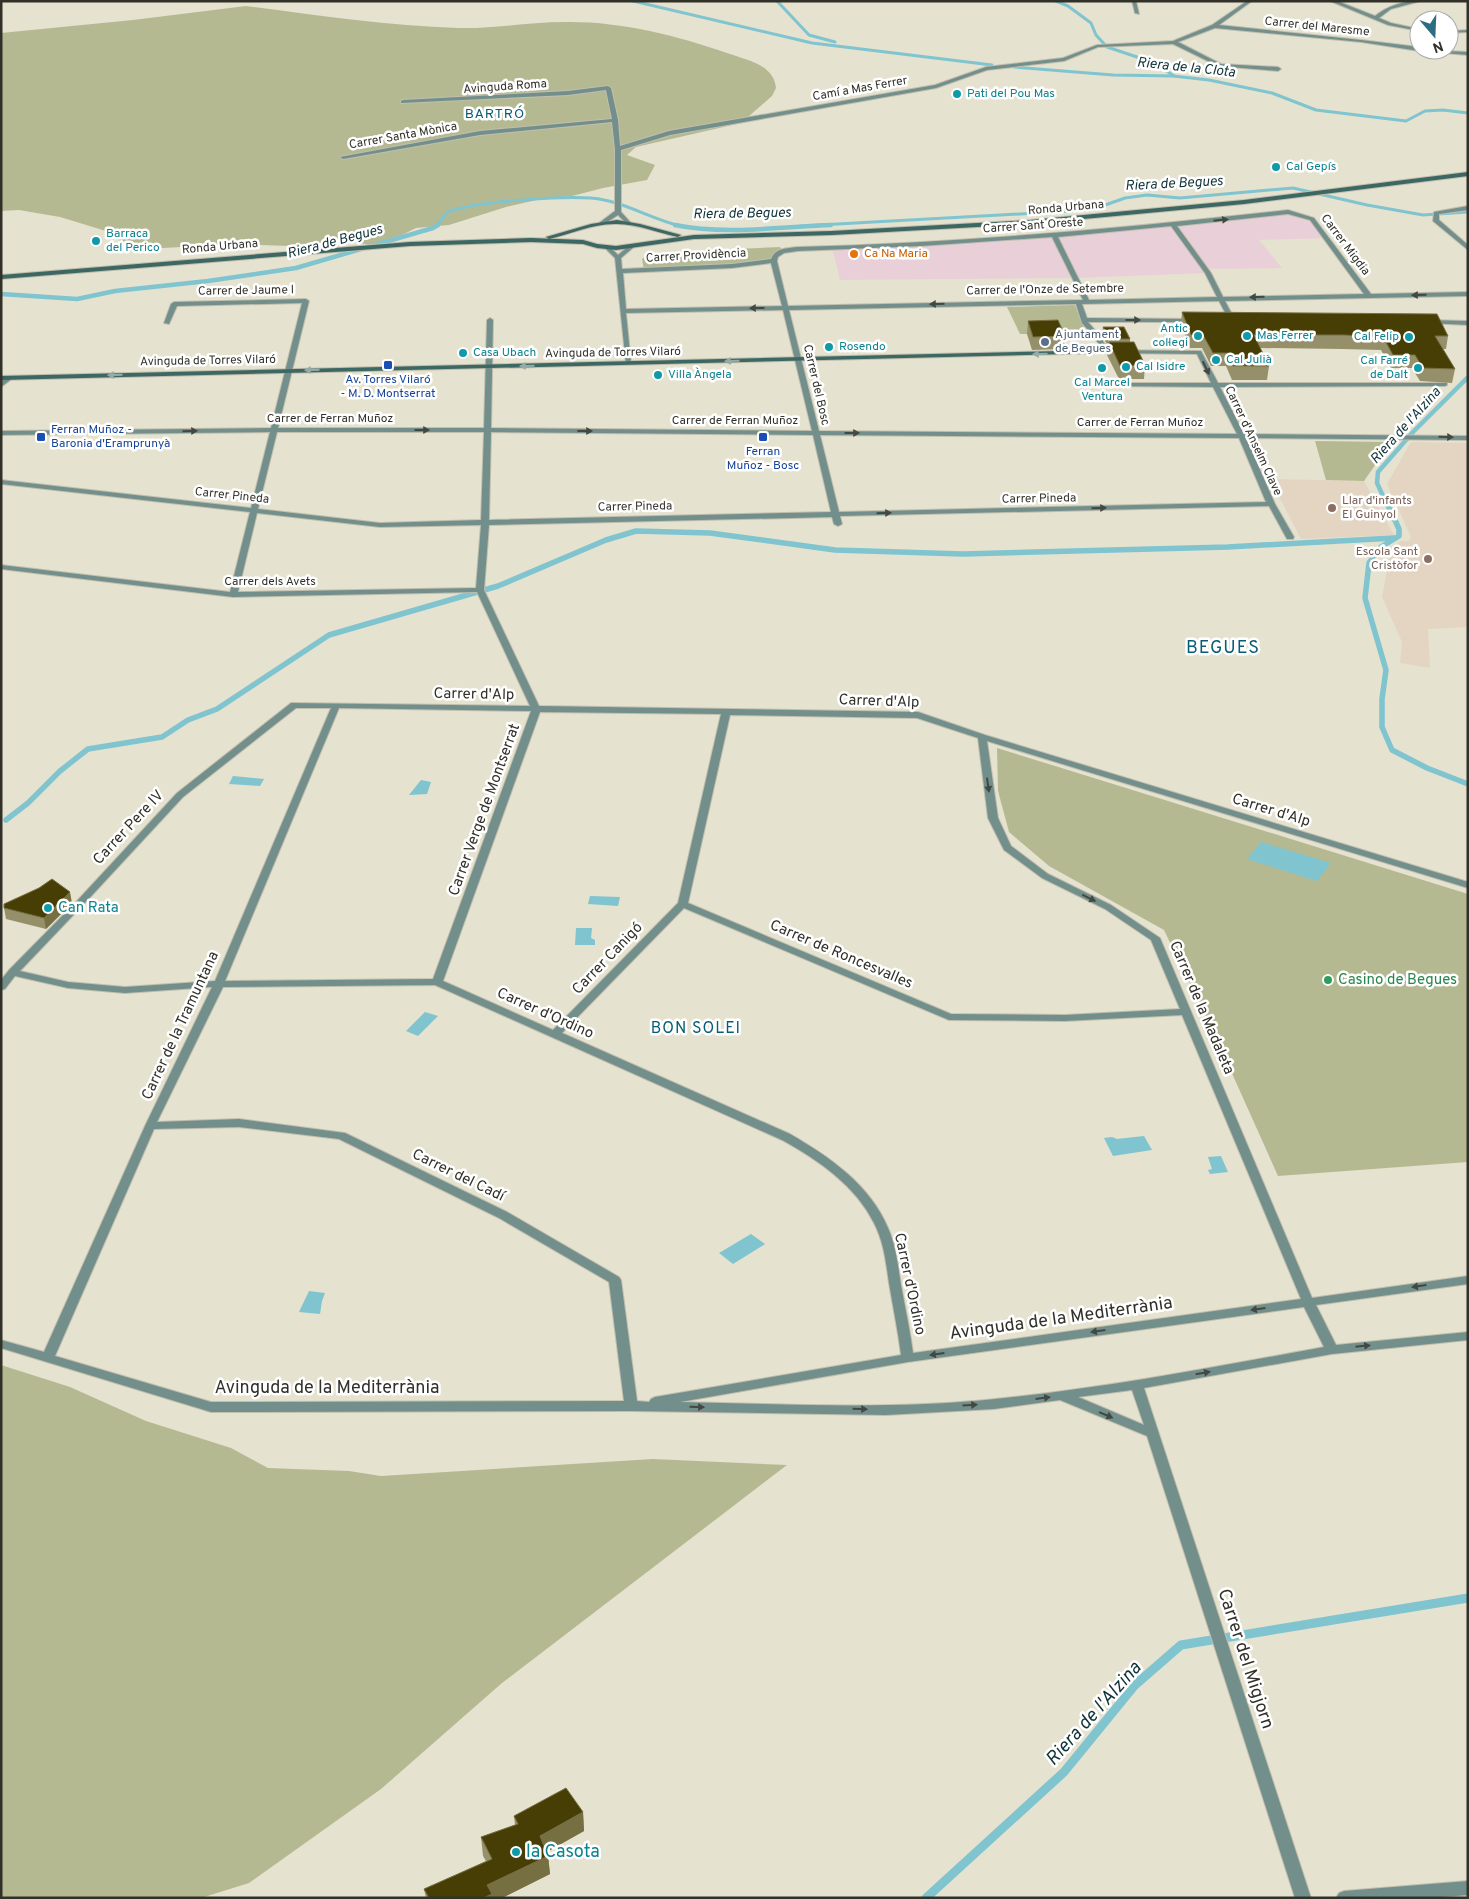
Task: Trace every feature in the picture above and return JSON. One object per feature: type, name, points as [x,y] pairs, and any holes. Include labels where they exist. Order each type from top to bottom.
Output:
[{"type":"main road","name":"Ronda Urbana","points":[[1,277],[410,244],[531,240],[583,242],[608,248],[694,237],[832,233],[1030,222],[1136,214],[1468,174]]},
{"type":"main road","name":"Ronda Urbana","points":[[531,240],[602,223],[628,223],[694,237]]},
{"type":"main road","points":[[636,245],[649,236],[649,232],[645,228]]},
{"type":"main road","points":[[582,229],[577,235],[583,242]]},
{"type":"main road","name":"Avinguda de Torres Vilaró","points":[[1,378],[1106,352]]},
{"type":"street","points":[[1134,1],[1137,13]]},
{"type":"street","points":[[1174,42],[1214,26],[1250,1]]},
{"type":"street","points":[[1332,1],[1351,10],[1409,29]]},
{"type":"street","points":[[1376,18],[1389,8],[1419,1]]},
{"type":"street","name":"Carrer del Maresme","points":[[1214,26],[1409,47]]},
{"type":"street","points":[[1174,42],[1220,65],[1278,69]]},
{"type":"street","name":"Camí a Mas Ferrer","points":[[618,149],[669,133],[936,86],[995,67],[1059,60],[1104,45],[1174,42]]},
{"type":"street","name":"Avinguda Roma","points":[[403,102],[608,88],[615,120]]},
{"type":"street","points":[[615,120],[618,149],[618,210],[628,223]]},
{"type":"street","name":"Carrer Santa Mònica","points":[[343,157],[480,134],[615,120]]},
{"type":"street","points":[[1468,208],[1436,213],[1436,221],[1468,248]]},
{"type":"street","points":[[602,223],[618,210]]},
{"type":"street","name":"Carrer Sant Oreste","points":[[774,261],[775,256],[782,251],[798,249],[981,242],[1055,237],[1288,212],[1299,214]]},
{"type":"street","name":"Carrer Migdia","points":[[1299,214],[1308,216],[1316,223],[1368,295]]},
{"type":"street","points":[[1173,225],[1208,273],[1232,320]]},
{"type":"street","points":[[1055,237],[1086,300]]},
{"type":"street","points":[[618,258],[636,245]]},
{"type":"street","points":[[608,248],[618,258],[628,364]]},
{"type":"street","name":"Carrer Providència","points":[[620,270],[732,266],[774,261]]},
{"type":"street","name":"Carrer del Bosc","points":[[774,261],[838,524]]},
{"type":"street","name":"Carrer de l'Onze de Setembre","points":[[623,311],[1078,300],[1468,294]]},
{"type":"street","points":[[1078,300],[1085,323],[1098,337],[1106,352]]},
{"type":"street","name":"Carrer de Jaume I","points":[[168,324],[174,304],[306,301],[233,595]]},
{"type":"street","name":"Carrer Verge de Montserrat","points":[[437,982],[536,710],[481,590],[490,320]]},
{"type":"street","points":[[1084,320],[1203,320]]},
{"type":"street","points":[[1222,320],[1242,320]]},
{"type":"street","points":[[1419,322],[1468,323]]},
{"type":"street","name":"Carrer d'Anselm Clave","points":[[1106,352],[1199,352],[1241,435],[1271,504],[1290,537]]},
{"type":"street","points":[[1,385],[10,378]]},
{"type":"street","points":[[1105,385],[1214,383],[1444,384]]},
{"type":"street","name":"Carrer de Ferran Muñoz","points":[[1,433],[487,430],[1468,438]]},
{"type":"street","name":"Carrer Pineda","points":[[1,482],[380,525],[1271,504]]},
{"type":"street","name":"Carrer dels Avets","points":[[1,567],[233,595],[481,590]]},
{"type":"street","name":"Carrer d'Alp","points":[[294,705],[918,715],[982,737],[1468,885]]},
{"type":"street","name":"Carrer Pere IV","points":[[1,987],[180,795],[294,705]]},
{"type":"street","name":"Carrer de la Tramuntana","points":[[48,1357],[150,1126],[219,984],[336,706]]},
{"type":"street","points":[[683,904],[726,713]]},
{"type":"street","name":"Carrer de la Madaleta","points":[[982,737],[993,818],[1008,848],[1045,876],[1108,907],[1156,938],[1308,1302],[1332,1350]]},
{"type":"street","name":"Carrer de Roncesvalles","points":[[683,904],[949,1017],[1065,1018],[1186,1012]]},
{"type":"street","name":"Carrer Canigó","points":[[555,1034],[683,904]]},
{"type":"street","name":"Carrer d'Ordino","points":[[13,972],[68,985],[125,990],[219,984],[437,982],[786,1137],[811,1151],[862,1194],[881,1224],[893,1267],[908,1358]]},
{"type":"street","name":"Carrer del Cadí","points":[[150,1126],[239,1123],[341,1136],[503,1215],[615,1280],[631,1406]]},
{"type":"street","name":"Avinguda de la Mediterrània","points":[[631,1406],[908,1358],[1468,1280]]},
{"type":"street","name":"Avinguda de la Mediterrània","points":[[1,1344],[211,1407],[631,1406],[886,1410],[994,1404],[1137,1385],[1332,1350],[1468,1336]]},
{"type":"street","name":"Carrer del Migjorn","points":[[1137,1385],[1303,1898]]},
{"type":"street","points":[[1062,1395],[1152,1433]]},
{"type":"street","points":[[1344,1898],[1468,1888]]},
{"type":"shaded area","points":[[1288,212],[1312,219],[1328,238],[1259,240],[1282,268],[1206,269],[1208,273],[1076,278],[840,280],[832,247],[981,242],[1055,237]]},
{"type":"shaded area","name":"Escola Sant Cristòfor","points":[[1411,442],[1468,443],[1468,627],[1428,629],[1430,668],[1400,663],[1402,642],[1382,597],[1391,549],[1401,541],[1409,541],[1411,537],[1387,484]]},
{"type":"shaded area","name":"Llar d'infants El Guinyol","points":[[1270,479],[1364,481],[1394,535],[1301,539]]},
{"type":"green space","points":[[246,6],[352,20],[431,27],[471,28],[585,22],[647,30],[707,46],[758,64],[770,73],[776,88],[772,96],[741,123],[636,147],[627,155],[655,165],[647,180],[572,196],[541,199],[506,207],[449,225],[416,228],[371,245],[347,241],[290,246],[236,244],[163,248],[127,244],[114,238],[106,231],[60,217],[19,210],[1,211],[1,33],[133,20]]},
{"type":"green space","points":[[780,247],[782,251],[774,261],[765,263],[644,270],[642,259],[650,253]]},
{"type":"green space","points":[[1075,305],[1087,334],[1020,334],[1007,307]]},
{"type":"green space","points":[[1315,441],[1391,442],[1364,481],[1326,480]]},
{"type":"green space","name":"Casino de Begues","points":[[997,748],[1468,894],[1468,1162],[1278,1176],[1213,1031],[1164,930],[1049,866],[1009,832],[998,791]]},
{"type":"green space","points":[[1,1365],[70,1387],[146,1421],[231,1448],[268,1468],[349,1471],[381,1476],[653,1459],[787,1465],[502,1683],[381,1789],[249,1883],[201,1898],[1,1898]]},
{"type":"water","points":[[233,776],[264,779],[260,786],[229,784]]},
{"type":"water","points":[[421,780],[431,782],[427,794],[409,795]]},
{"type":"water","points":[[1261,842],[1331,863],[1317,881],[1247,859]]},
{"type":"water","points":[[590,896],[620,897],[618,906],[588,904]]},
{"type":"water","points":[[576,928],[592,928],[591,938],[595,940],[595,945],[575,945]]},
{"type":"water","points":[[425,1012],[438,1016],[418,1036],[406,1031]]},
{"type":"water","points":[[1144,1136],[1152,1150],[1113,1156],[1104,1138],[1112,1137],[1117,1139]]},
{"type":"water","points":[[1221,1156],[1228,1172],[1210,1174],[1208,1170],[1212,1169],[1208,1157]]},
{"type":"water","points":[[751,1234],[765,1244],[733,1264],[719,1253]]},
{"type":"water","points":[[309,1291],[325,1293],[320,1314],[299,1312]]},
{"type":"building","points":[[1182,312],[1437,314],[1448,336],[1435,336],[1455,369],[1423,368],[1415,355],[1393,355],[1383,337],[1344,335],[1254,335],[1269,366],[1233,366],[1228,353],[1213,353],[1203,335],[1191,335]]},
{"type":"building","points":[[1058,320],[1065,336],[1033,337],[1028,321]]},
{"type":"building","points":[[1103,327],[1124,327],[1130,339],[1110,339]]},
{"type":"building","points":[[1109,342],[1134,342],[1145,365],[1120,366]]},
{"type":"building","points":[[52,879],[70,892],[44,918],[4,908],[4,904],[39,888]]},
{"type":"building","points":[[566,1788],[583,1812],[540,1836],[548,1856],[487,1885],[492,1894],[483,1898],[429,1898],[424,1889],[492,1859],[481,1837],[518,1824],[514,1816]]},
{"type":"waterway","name":"Riera de la Clota","points":[[633,1],[812,43],[992,65]]},
{"type":"waterway","points":[[777,1],[809,35],[835,42]]},
{"type":"waterway","points":[[1056,1],[1068,6],[1091,23],[1096,35],[1107,47],[1164,66],[1165,70],[1174,76]]},
{"type":"waterway","name":"Riera de la Clota","points":[[1014,67],[1113,75],[1173,76],[1209,80],[1272,93],[1316,110],[1406,121],[1425,111],[1443,110],[1468,113]]},
{"type":"waterway","name":"Riera de Begues","points":[[801,226],[1056,212],[1094,209],[1125,198],[1147,195],[1180,198],[1293,188],[1367,205],[1423,215],[1468,212]]},
{"type":"waterway","name":"Riera de Begues","points":[[436,226],[448,212],[461,208],[550,198],[591,198],[614,202],[681,226]]},
{"type":"waterway","name":"Riera de Begues","points":[[1,294],[77,299],[115,291],[208,281],[296,268],[438,225]]},
{"type":"waterway","name":"Riera de Begues","points":[[675,225],[681,226]]},
{"type":"waterway","name":"Riera de Begues","points":[[681,226],[713,230],[733,230],[831,225]]},
{"type":"waterway","name":"Riera de l'Alzina","points":[[1390,511],[1377,483],[1378,472],[1413,432],[1468,377]]},
{"type":"waterway","name":"Riera de l'Alzina","points":[[1390,509],[1399,529],[1399,536],[1381,547],[1369,563],[1365,598],[1386,670],[1382,699],[1382,727],[1392,750],[1427,768],[1468,784]]},
{"type":"waterway","points":[[6,820],[28,803],[60,771],[88,749],[162,737],[188,720],[217,709],[329,635],[498,586],[606,540],[636,531],[710,533],[835,550],[963,554],[1228,547],[1394,538]]},
{"type":"waterway","name":"Riera de l'Alzina","points":[[926,1898],[1064,1772],[1135,1685],[1181,1645],[1468,1598]]},
{"type":"place","name":"Pati del Pou Mas","points":[[957,94]]},
{"type":"place","name":"Cal Gepís","points":[[1276,167]]},
{"type":"place","name":"Barraca del Perico","points":[[96,241]]},
{"type":"place","name":"Ca Na Maria","points":[[854,254]]},
{"type":"place","name":"Antic col·legi","points":[[1198,336]]},
{"type":"place","name":"Mas Ferrer","points":[[1247,336]]},
{"type":"place","name":"Cal Felip","points":[[1409,337]]},
{"type":"place","name":"Ajuntament de Begues","points":[[1045,342]]},
{"type":"place","name":"Rosendo","points":[[829,347]]},
{"type":"place","name":"Casa Ubach","points":[[463,353]]},
{"type":"place","name":"Cal Julià","points":[[1216,360]]},
{"type":"place","name":"Av. Torres Vilaró - M. D. Montserrat","points":[[388,365]]},
{"type":"place","name":"Cal Isidre","points":[[1126,367]]},
{"type":"place","name":"Cal Marcel Ventura","points":[[1102,368]]},
{"type":"place","name":"Cal Farré de Dalt","points":[[1418,368]]},
{"type":"place","name":"Villa Àngela","points":[[658,375]]},
{"type":"place","name":"Ferran Muñoz - Baronia d'Eramprunyà","points":[[41,437]]},
{"type":"place","name":"Ferran Muñoz - Bosc","points":[[763,437]]},
{"type":"place","name":"Llar d'infants El Guinyol","points":[[1332,508]]},
{"type":"place","name":"Escola Sant Cristòfor","points":[[1428,559]]},
{"type":"place","name":"Can Rata","points":[[48,908]]},
{"type":"place","name":"Casino de Begues","points":[[1328,980]]},
{"type":"place","name":"la Casota","points":[[516,1852]]},
{"type":"district","name":"BARTRÓ","points":[[495,114]]},
{"type":"district","name":"BEGUES","points":[[1223,648]]},
{"type":"district","name":"BON SOLEI","points":[[696,1029]]}]
